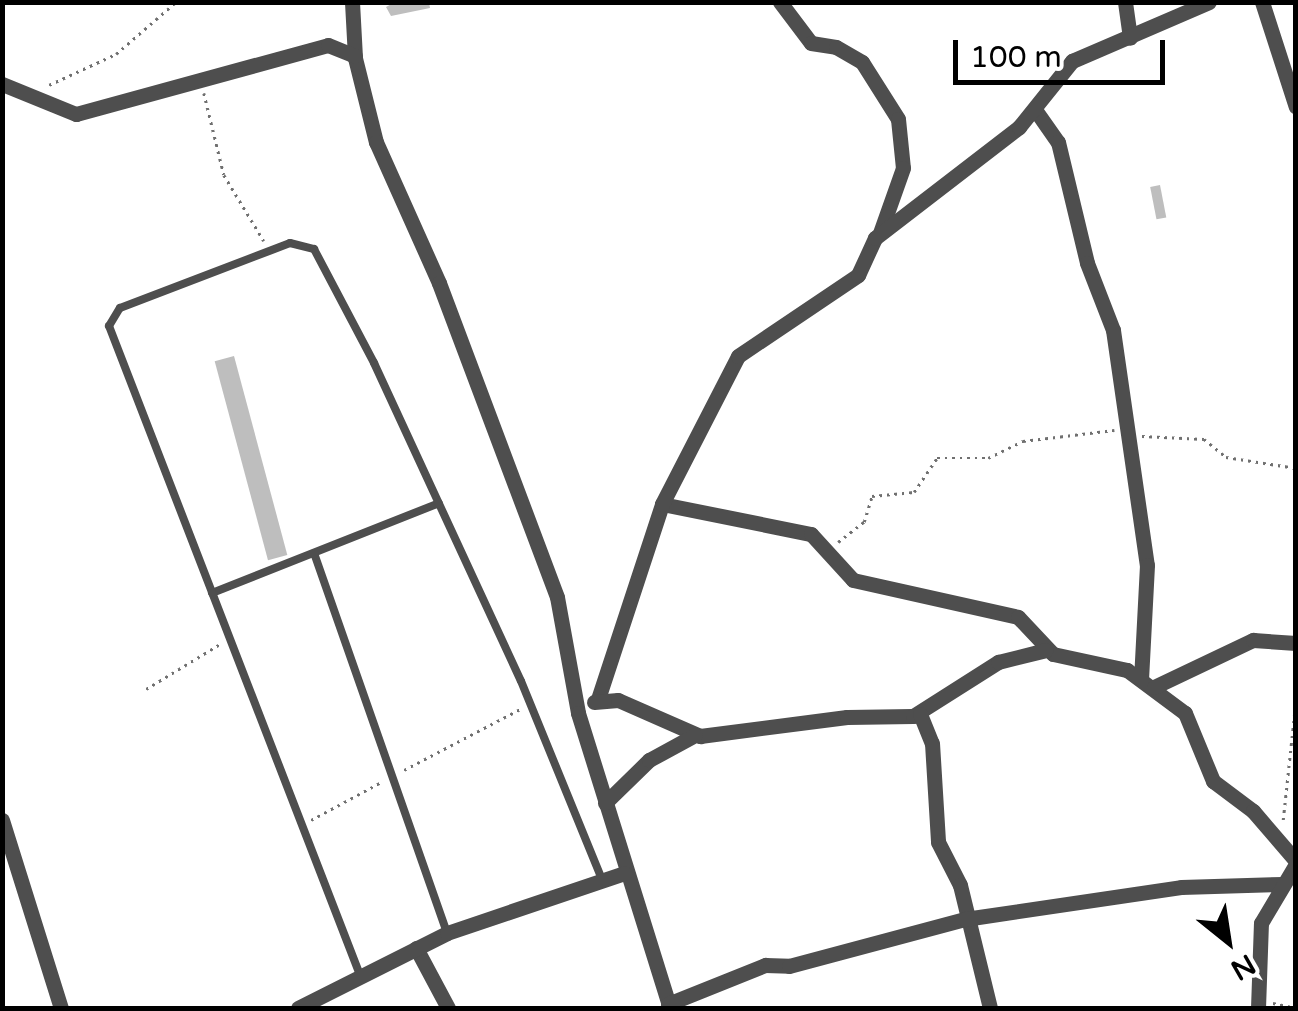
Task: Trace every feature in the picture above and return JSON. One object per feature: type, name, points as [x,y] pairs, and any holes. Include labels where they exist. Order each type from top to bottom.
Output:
[{"type":"street","points":[[352,2],[355,56],[376,142],[439,283],[557,597],[578,713],[624,873],[669,1006],[765,965],[789,966],[964,918],[1194,886],[1284,884]]},
{"type":"street","points":[[578,713],[598,699],[662,504],[738,356],[855,278],[880,233],[903,168],[898,119],[862,62],[836,47],[811,43],[780,2]]},
{"type":"street","points":[[1125,2],[1130,38]]},
{"type":"street","points":[[880,233],[1036,111],[1072,61],[1209,2]]},
{"type":"street","points":[[1262,2],[1296,107]]},
{"type":"street","points":[[2,84],[76,114],[328,45],[355,56]]},
{"type":"street","points":[[1036,111],[1058,142],[1087,263],[1112,330],[1148,580],[1147,683]]},
{"type":"street","points":[[662,504],[796,528],[830,548],[853,580],[1018,617],[1046,650]]},
{"type":"street","points":[[1147,683],[1253,640],[1296,643]]},
{"type":"street","points":[[605,804],[648,760],[694,735],[920,714],[998,662],[1046,650],[1112,664],[1147,683],[1185,713],[1214,781],[1283,844],[1296,863],[1262,924],[1259,1006]]},
{"type":"street","points":[[598,699],[618,700],[694,735]]},
{"type":"street","points":[[920,714],[932,743],[938,842],[960,885],[964,918],[990,1008]]},
{"type":"street","points":[[2,820],[61,1008]]},
{"type":"street","points":[[298,1008],[447,933],[601,877],[624,873]]},
{"type":"street","points":[[416,948],[448,1008]]},
{"type":"lane","points":[[360,976],[110,321],[120,308],[299,241],[314,248],[439,503],[530,704],[601,877]]},
{"type":"lane","points":[[212,593],[439,503]]},
{"type":"lane","points":[[314,553],[389,778],[447,933]]},
{"type":"path","points":[[166,2],[166,9]]},
{"type":"path","points":[[24,95],[116,54],[176,2]]},
{"type":"path","points":[[202,82],[224,175],[270,251]]},
{"type":"path","points":[[830,548],[864,522],[872,496],[914,492],[937,458],[982,459],[1024,441],[1125,430],[1168,442],[1204,439],[1226,457],[1296,468]]},
{"type":"path","points":[[146,689],[230,638]]},
{"type":"path","points":[[1283,844],[1296,698]]},
{"type":"path","points":[[302,825],[530,704]]},
{"type":"path","points":[[1259,1006],[1296,1008]]},
{"type":"building","points":[[395,2],[429,2],[430,8],[391,16],[386,7]]},
{"type":"building","points":[[1160,185],[1166,217],[1156,219],[1150,187]]},
{"type":"building","points":[[234,356],[287,555],[268,560],[215,361]]}]
